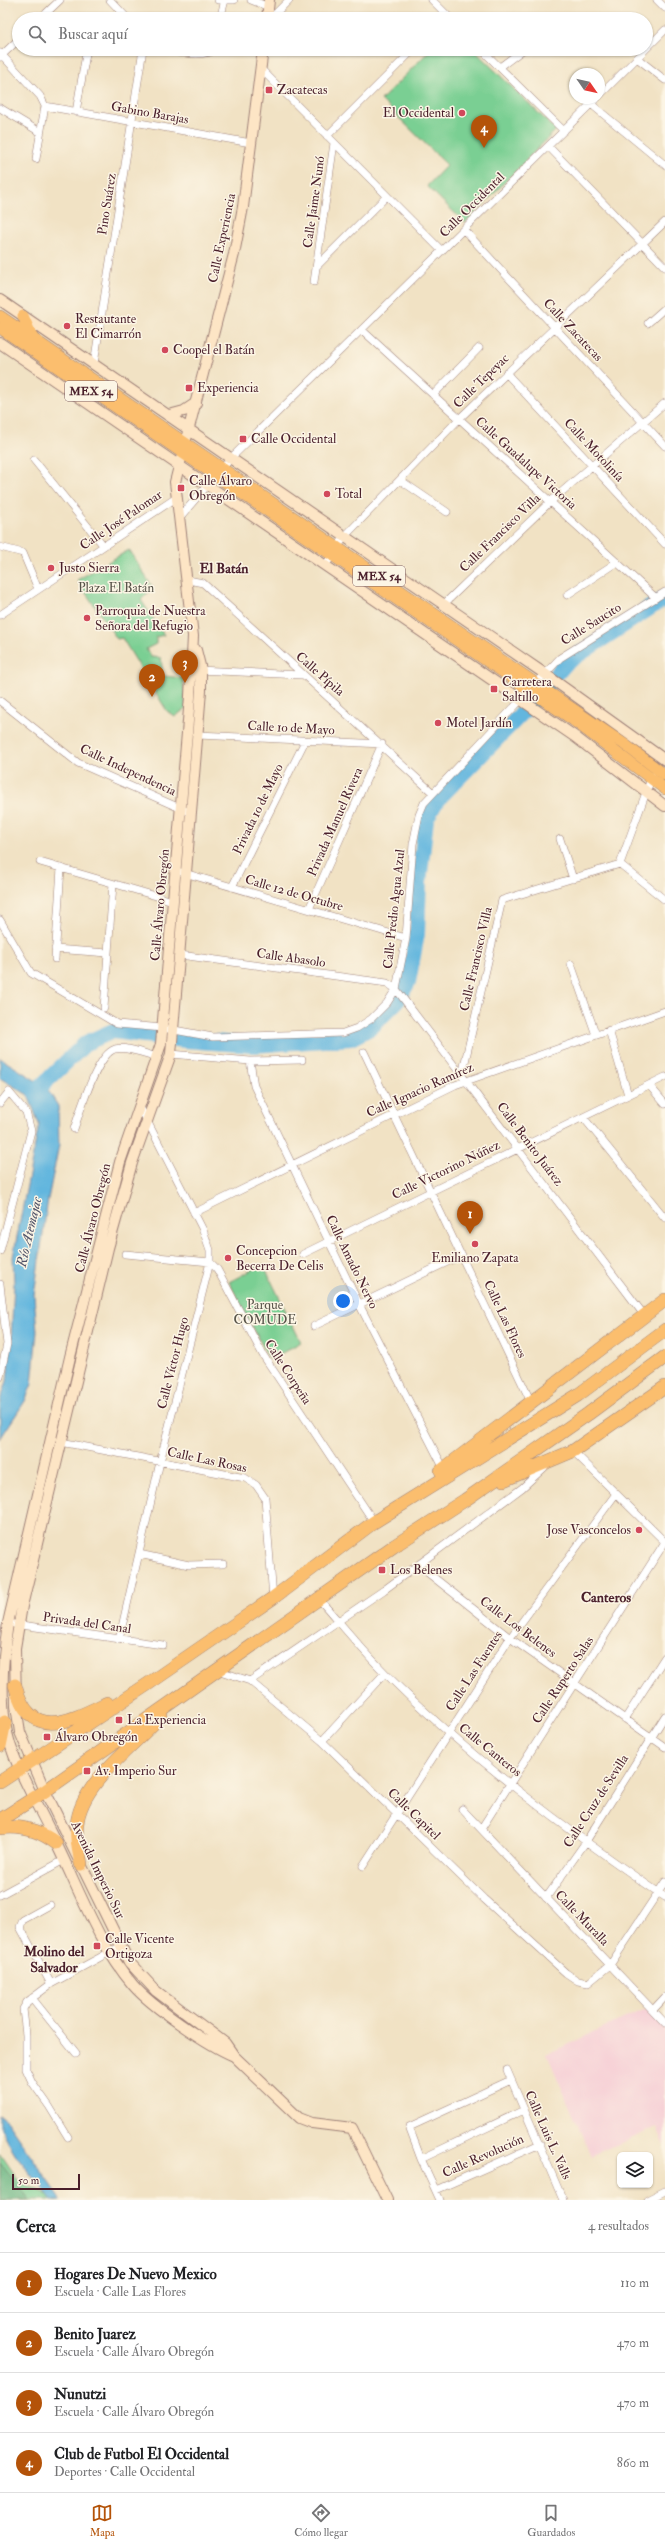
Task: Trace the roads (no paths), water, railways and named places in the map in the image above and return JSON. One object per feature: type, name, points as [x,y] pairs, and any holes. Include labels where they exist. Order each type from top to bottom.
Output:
[{"type":"highway","points":[[406,1501],[444,1469],[665,1300]]},
{"type":"highway","points":[[0,1782],[148,1684],[273,1598],[374,1522],[578,1395],[665,1330]]},
{"type":"highway","points":[[0,1820],[45,1791],[394,1546],[465,1500],[665,1357]]},
{"type":"highway","points":[[465,1500],[511,1477],[550,1462],[573,1451],[665,1387]]},
{"type":"highway","points":[[15,1685],[21,1701],[32,1714],[42,1720],[58,1724],[69,1721],[148,1684]]},
{"type":"highway","points":[[81,1864],[76,1826],[84,1801],[103,1774],[155,1723],[173,1700]]},
{"type":"highway","points":[[0,1746],[5,1722]]},
{"type":"highway","points":[[0,1828],[16,1827],[33,1830],[56,1843]]},
{"type":"main road","name":"MEX 54","points":[[0,316],[219,473],[533,687],[571,708],[656,767],[665,775]]},
{"type":"main road","points":[[23,316],[33,339]]},
{"type":"main road","name":"MEX 54","points":[[0,328],[183,448]]},
{"type":"main road","name":"MEX 54","points":[[533,687],[549,704],[665,789]]},
{"type":"street","points":[[47,12],[60,0]]},
{"type":"street","points":[[110,0],[121,12]]},
{"type":"street","points":[[221,12],[222,0],[234,0]]},
{"type":"street","points":[[251,0],[269,4]]},
{"type":"street","points":[[276,12],[289,0]]},
{"type":"street","points":[[432,0],[443,12]]},
{"type":"street","points":[[657,0],[665,8]]},
{"type":"street","name":"Calle Occidental","points":[[653,42],[665,30]]},
{"type":"street","points":[[12,45],[1,55],[40,96],[45,106],[36,159]]},
{"type":"street","points":[[76,112],[86,56]]},
{"type":"street","name":"Pino Suárez","points":[[94,364],[142,56]]},
{"type":"street","name":"Calle Experiencia","points":[[183,448],[189,430],[234,254],[262,56]]},
{"type":"street","points":[[327,136],[407,56]]},
{"type":"street","points":[[488,56],[564,131]]},
{"type":"street","points":[[500,67],[515,56]]},
{"type":"street","points":[[638,58],[665,80]]},
{"type":"street","name":"Calle Occidental","points":[[605,90],[638,58]]},
{"type":"street","points":[[261,69],[442,251]]},
{"type":"street","points":[[591,104],[665,164]]},
{"type":"street","name":"Calle Occidental","points":[[180,517],[231,458],[591,104]]},
{"type":"street","name":"Gabino Barajas","points":[[45,106],[251,143]]},
{"type":"street","points":[[0,108],[40,132]]},
{"type":"street","name":"Calle Jaime Nunó","points":[[314,282],[318,265],[334,143]]},
{"type":"street","points":[[548,146],[642,244],[663,263]]},
{"type":"street","points":[[318,265],[386,196]]},
{"type":"street","name":"Calle Tepeyac","points":[[325,566],[345,536],[459,419],[665,222]]},
{"type":"street","name":"Calle Zacatecas","points":[[464,230],[665,446]]},
{"type":"street","points":[[0,300],[444,604],[662,757],[656,767],[620,864],[665,900]]},
{"type":"street","points":[[648,323],[665,308]]},
{"type":"street","name":"Calle Guadalupe Victoria","points":[[362,330],[656,598]]},
{"type":"street","points":[[0,343],[206,486],[521,700],[647,791],[665,806]]},
{"type":"street","points":[[433,395],[479,348]]},
{"type":"street","name":"Calle Motolinía","points":[[506,374],[665,544]]},
{"type":"street","points":[[169,415],[184,411],[196,403]]},
{"type":"street","name":"Calle Francisco Villa","points":[[444,604],[550,502],[665,403]]},
{"type":"street","name":"Calle Álvaro Obregón","points":[[45,1791],[20,1732],[15,1685],[15,1648],[61,1442],[108,1248],[132,1163],[171,1051],[174,1032],[198,735],[196,670],[188,580],[175,482],[183,448]]},
{"type":"street","points":[[34,460],[103,545]]},
{"type":"street","points":[[400,480],[447,512]]},
{"type":"street","name":"Calle José Palomar","points":[[0,615],[103,545],[176,498]]},
{"type":"street","points":[[0,548],[23,553],[38,590]]},
{"type":"street","points":[[567,595],[617,562]]},
{"type":"street","name":"Calle Pípila","points":[[188,580],[203,583],[301,674],[382,744],[433,793]]},
{"type":"street","name":"Calle Saucito","points":[[533,687],[560,658],[665,592]]},
{"type":"street","points":[[196,670],[301,674]]},
{"type":"street","name":"Calle Álvaro Obregón","points":[[34,1798],[20,1768],[5,1722],[3,1658],[8,1623],[70,1357],[120,1162],[158,1053],[163,1029],[181,808],[196,670]]},
{"type":"street","name":"Calle Predio Agua Azul","points":[[0,920],[31,973],[117,1024],[163,1029],[174,1032],[213,1037],[343,1033],[357,1028],[371,1019],[387,1003],[397,989],[406,938],[415,829],[424,803],[533,687]]},
{"type":"street","name":"Calle Independencia","points":[[0,701],[78,763],[191,813]]},
{"type":"street","points":[[542,715],[549,704]]},
{"type":"street","name":"Calle 1o de Mayo","points":[[198,735],[382,744]]},
{"type":"street","name":"Privada 1o de Mayo","points":[[232,887],[305,741]]},
{"type":"street","name":"Privada Manuel Rivera","points":[[309,910],[382,744]]},
{"type":"street","points":[[560,839],[573,879]]},
{"type":"street","points":[[40,862],[173,902]]},
{"type":"street","name":"Calle Francisco Villa","points":[[464,1078],[502,900],[620,864]]},
{"type":"street","points":[[55,959],[61,868]]},
{"type":"street","name":"Calle 12 de Octubre","points":[[176,871],[406,938]]},
{"type":"street","points":[[104,1008],[113,884]]},
{"type":"street","points":[[55,949],[108,953]]},
{"type":"street","name":"Calle Abasolo","points":[[180,955],[388,983],[397,989]]},
{"type":"street","points":[[571,964],[596,1035]]},
{"type":"street","name":"Calle Benito Juárez","points":[[397,989],[416,1012],[464,1078],[644,1315]]},
{"type":"street","name":"Calle Ignacio Ramírez","points":[[194,1213],[464,1078],[665,1011]]},
{"type":"street","points":[[609,1030],[628,1095]]},
{"type":"street","points":[[74,1129],[86,1095],[101,1063],[109,1052],[122,1048],[158,1053]]},
{"type":"street","points":[[171,1051],[250,1061],[302,1060]]},
{"type":"street","name":"Calle Las Flores","points":[[364,1052],[392,1115],[432,1191],[531,1402]]},
{"type":"street","name":"Calle Amado Nervo","points":[[250,1061],[254,1086],[359,1304],[444,1469]]},
{"type":"street","name":"Calle Victorino Núñez","points":[[303,1254],[665,1077]]},
{"type":"street","points":[[649,1085],[665,1104]]},
{"type":"street","points":[[0,1103],[9,1092],[26,1112],[31,1131],[0,1251]]},
{"type":"street","name":"Calle Víctor Hugo","points":[[119,1640],[160,1462],[210,1262],[210,1250],[194,1213],[139,1105]]},
{"type":"street","points":[[583,1117],[665,1218]]},
{"type":"street","points":[[125,1254],[210,1262]]},
{"type":"street","points":[[314,1326],[462,1255]]},
{"type":"street","name":"Calle Corpeña","points":[[210,1262],[225,1281],[246,1326],[263,1356],[374,1522]]},
{"type":"street","points":[[0,1284],[2,1316],[8,1344],[0,1377]]},
{"type":"street","name":"Calle Las Rosas","points":[[61,1442],[245,1478],[256,1485],[265,1498],[273,1598]]},
{"type":"street","points":[[573,1451],[665,1542]]},
{"type":"street","points":[[250,1681],[339,1622],[418,1565],[522,1488],[550,1462]]},
{"type":"street","name":"Calle Las Fuentes","points":[[363,1866],[510,1638],[615,1494]]},
{"type":"street","name":"Calle Ruperto Salas","points":[[480,1829],[575,1684],[665,1542]]},
{"type":"street","points":[[139,1554],[189,1565],[223,1564]]},
{"type":"street","name":"Calle Los Belenes","points":[[418,1565],[510,1638],[665,1747]]},
{"type":"street","name":"Calle Canteros","points":[[319,1599],[385,1673],[449,1732],[585,1843],[665,1897]]},
{"type":"street","name":"Privada del Canal","points":[[8,1623],[162,1645]]},
{"type":"street","points":[[625,1719],[665,1658]]},
{"type":"street","name":"Calle Capitel","points":[[217,1670],[250,1681],[322,1741],[484,1899],[566,1973],[578,1981],[588,1982],[610,1965]]},
{"type":"street","points":[[322,1741],[385,1673]]},
{"type":"street","name":"Calle Cruz de Sevilla","points":[[546,1898],[585,1843],[665,1716]]},
{"type":"street","name":"Avenida Imperio Sur","points":[[45,1791],[130,1962],[156,1991],[225,2043],[234,2056]]},
{"type":"street","name":"Avenida Imperio Sur","points":[[34,1798],[110,1952],[134,1985],[151,2002],[219,2050],[234,2056]]},
{"type":"street","name":"Calle Muralla","points":[[462,1809],[665,2023]]},
{"type":"street","points":[[0,1895],[64,1860]]},
{"type":"street","points":[[610,1965],[665,1882]]},
{"type":"street","points":[[50,1905],[23,1920],[20,1927],[51,1984]]},
{"type":"street","points":[[68,2137],[32,2082],[26,2069],[26,2035],[23,2009],[32,1998],[51,1984],[121,1946]]},
{"type":"street","points":[[653,2010],[665,1997]]},
{"type":"street","points":[[32,1998],[76,2053]]},
{"type":"street","points":[[234,2056],[299,2118],[312,2124],[352,2128],[387,2200]]},
{"type":"street","name":"Calle Luis L. Valls","points":[[507,2070],[510,2080],[540,2144],[563,2200]]},
{"type":"street","points":[[440,2200],[421,2159],[409,2127],[510,2080]]},
{"type":"street","points":[[421,2159],[524,2110]]},
{"type":"street","name":"Calle Revolución","points":[[436,2190],[540,2144]]},
{"type":"street","points":[[648,2200],[665,2191]]},
{"type":"water","name":"Río Atemajac","points":[[0,1058],[46,1087],[58,1106],[59,1145],[48,1199],[34,1295],[37,1331],[32,1384],[25,1401],[0,1439],[0,1400],[7,1381],[11,1340],[14,1284],[13,1257],[39,1124],[28,1095],[0,1078]]},
{"type":"water","points":[[0,2115],[6,2120],[62,2200],[52,2200],[16,2155],[0,2129]]},
{"type":"waterway","points":[[35,1092],[86,1043],[113,1031],[185,1040],[253,1045],[351,1038],[370,1028],[397,1001],[408,982],[417,934],[419,882],[426,819],[437,800],[524,711],[567,662],[665,598]]},
{"type":"place","name":"Zacatecas","points":[[269,90]]},
{"type":"place","name":"El Occidental","points":[[462,113]]},
{"type":"place","name":"Club de Futbol El Occidental","points":[[484,148]]},
{"type":"place","name":"Restautante El Cimarrón","points":[[67,326]]},
{"type":"place","name":"Coopel el Batán","points":[[165,350]]},
{"type":"place","name":"Experiencia","points":[[189,388]]},
{"type":"place","name":"Calle Occidental","points":[[243,439]]},
{"type":"place","name":"Calle Álvaro Obregón","points":[[181,488]]},
{"type":"place","name":"Total","points":[[327,494]]},
{"type":"place","name":"Justo Sierra","points":[[51,568]]},
{"type":"place","name":"Parroquia de Nuestra Señora del Refugio","points":[[87,618]]},
{"type":"place","name":"Nunutzi","points":[[185,683]]},
{"type":"place","name":"Carretera Saltillo","points":[[494,689]]},
{"type":"place","name":"Benito Juarez","points":[[152,697]]},
{"type":"place","name":"Motel Jardín","points":[[438,723]]},
{"type":"place","name":"Hogares De Nuevo Mexico","points":[[470,1234]]},
{"type":"place","name":"Emiliano Zapata","points":[[475,1244]]},
{"type":"place","name":"Concepcion Becerra De Celis","points":[[228,1258]]},
{"type":"place","name":"Jose Vasconcelos","points":[[639,1530]]},
{"type":"place","name":"Los Belenes","points":[[382,1570]]},
{"type":"place","name":"La Experiencia","points":[[119,1720]]},
{"type":"place","name":"Álvaro Obregón","points":[[47,1737]]},
{"type":"place","name":"Av. Imperio Sur","points":[[87,1771]]},
{"type":"place","name":"Calle Vicente Ortigoza","points":[[97,1946]]},
{"type":"district","name":"El Batán","points":[[224,568]]},
{"type":"district","name":"Canteros","points":[[606,1597]]},
{"type":"district","name":"Molino del Salvador","points":[[54,1960]]},
{"type":"park label","name":"Plaza El Batán","points":[[116,588]]},
{"type":"park label","name":"Parque COMUDE","points":[[265,1312]]}]
